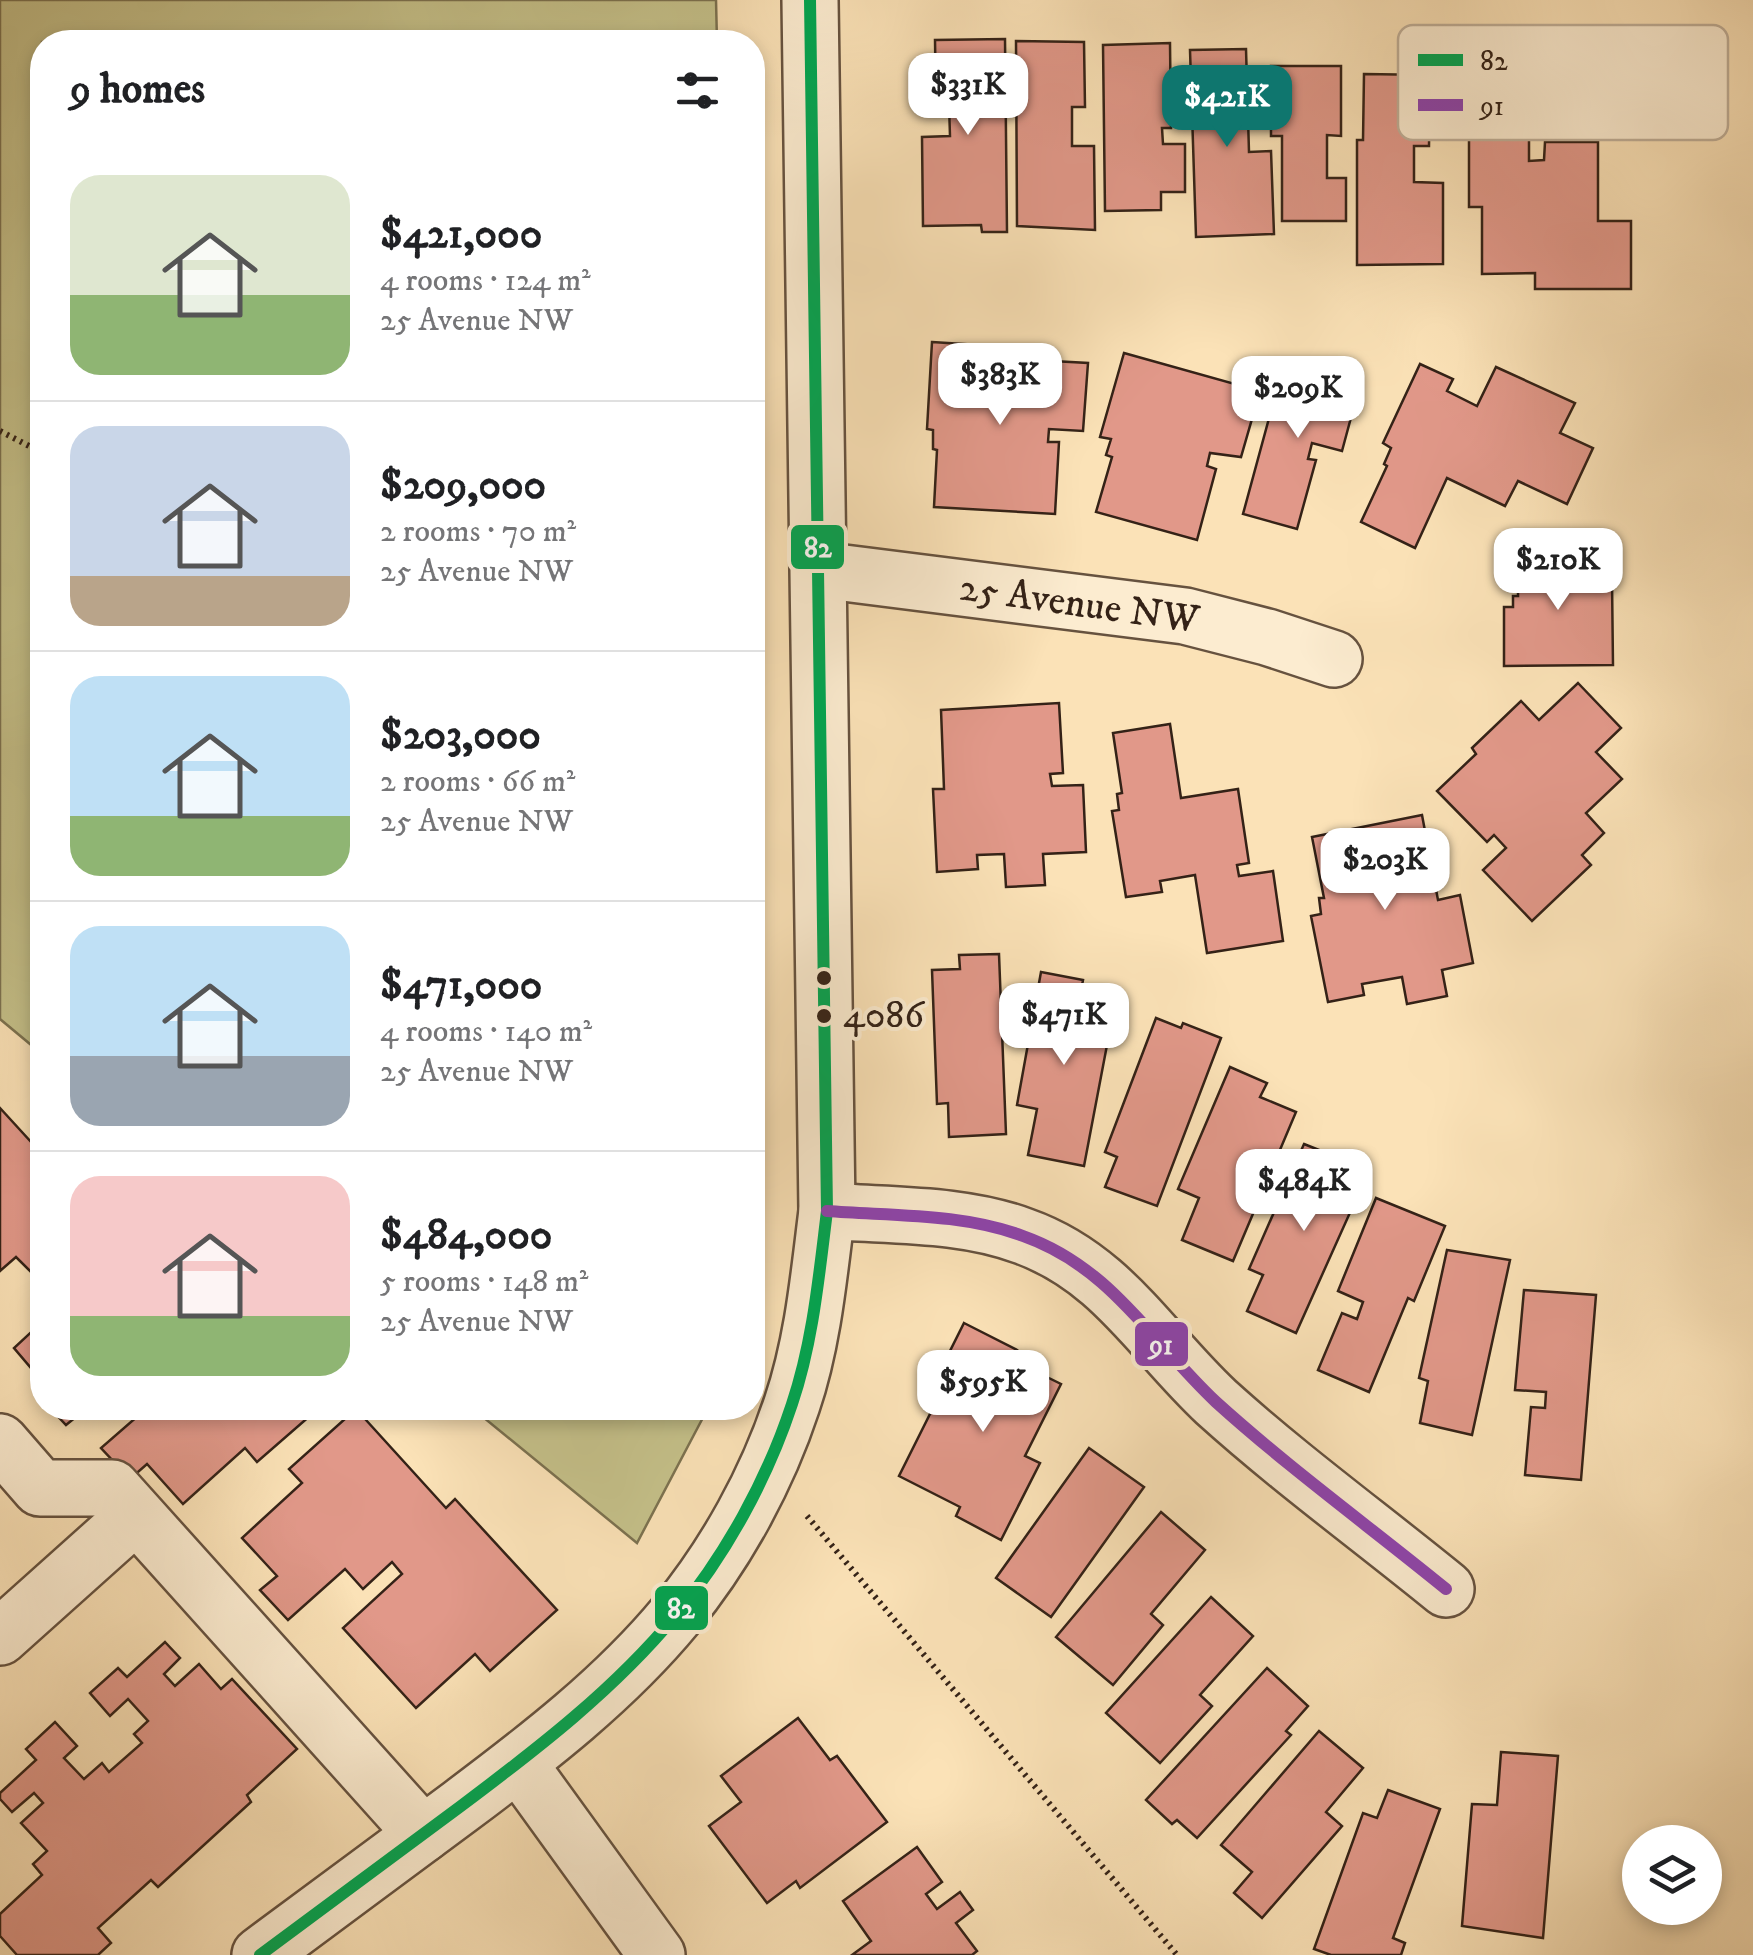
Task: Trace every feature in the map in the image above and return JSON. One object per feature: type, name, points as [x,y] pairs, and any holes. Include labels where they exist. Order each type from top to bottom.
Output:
[{"type":"street","points":[[260,1955],[518,1763],[608,1687],[676,1616],[727,1544],[766,1467],[792,1403],[812,1324],[828,1211],[810,0]]},
{"type":"street","name":"25 Avenue NW","points":[[820,570],[1185,616],[1334,659]]},
{"type":"street","points":[[828,1211],[967,1222],[1022,1235],[1070,1256],[1101,1279],[1217,1402],[1446,1589]]},
{"type":"street","points":[[0,1442],[40,1488],[112,1488],[423,1834]]},
{"type":"street","points":[[0,1637],[134,1516]]},
{"type":"street","points":[[518,1763],[657,1955]]},
{"type":"path","points":[[0,432],[30,447]]},
{"type":"path","points":[[766,1467],[1177,1955]]},
{"type":"shaded area","points":[[0,0],[716,0],[717,30],[30,30],[30,1044],[0,1019]]},
{"type":"shaded area","points":[[487,1420],[702,1420],[637,1543]]},
{"type":"building","points":[[1005,39],[1007,232],[982,232],[981,225],[923,226],[922,137],[950,136],[949,104],[936,104],[935,40]]},
{"type":"building","points":[[1016,41],[1084,42],[1085,107],[1072,107],[1072,146],[1094,146],[1095,230],[1017,226]]},
{"type":"building","points":[[1170,43],[1171,128],[1162,128],[1163,144],[1185,144],[1185,192],[1161,192],[1161,210],[1105,211],[1103,45]]},
{"type":"building","points":[[1246,49],[1249,152],[1271,151],[1274,234],[1196,237],[1190,50]]},
{"type":"building","points":[[1271,66],[1341,66],[1341,136],[1327,135],[1327,178],[1346,178],[1346,221],[1282,221],[1282,136],[1271,136]]},
{"type":"building","points":[[1364,74],[1398,75],[1398,140],[1429,140],[1429,146],[1414,146],[1414,182],[1443,183],[1443,264],[1357,265],[1357,140],[1363,140]]},
{"type":"building","points":[[1469,140],[1529,140],[1529,161],[1544,160],[1545,142],[1598,142],[1598,221],[1631,221],[1631,289],[1535,289],[1535,273],[1482,274],[1482,207],[1469,207]]},
{"type":"building","points":[[932,342],[978,345],[978,357],[1088,363],[1083,431],[1049,429],[1048,442],[1059,442],[1055,514],[934,507],[937,450],[933,449],[933,430],[927,429]]},
{"type":"building","points":[[1124,353],[1260,391],[1241,457],[1210,453],[1207,466],[1216,469],[1197,540],[1096,512],[1112,457],[1106,455],[1111,439],[1100,437]]},
{"type":"building","points":[[1284,363],[1360,384],[1342,451],[1312,443],[1308,459],[1316,460],[1297,529],[1243,514]]},
{"type":"building","points":[[1420,364],[1453,379],[1447,391],[1477,406],[1496,367],[1575,403],[1560,433],[1593,448],[1567,504],[1518,481],[1505,506],[1447,478],[1415,548],[1361,522],[1387,466],[1384,464],[1391,448],[1383,443]]},
{"type":"building","points":[[1518,546],[1576,546],[1577,580],[1612,580],[1613,665],[1504,666],[1504,607],[1513,607],[1513,596],[1518,596]]},
{"type":"building","points":[[1578,683],[1621,728],[1596,752],[1622,779],[1586,813],[1604,833],[1582,855],[1591,865],[1532,921],[1483,870],[1506,848],[1494,835],[1487,842],[1437,791],[1476,754],[1472,748],[1521,701],[1539,720]]},
{"type":"building","points":[[1059,703],[1063,773],[1050,774],[1052,786],[1083,785],[1086,852],[1043,854],[1045,885],[1006,887],[1004,854],[977,855],[978,869],[937,872],[933,789],[944,789],[941,710]]},
{"type":"building","points":[[1170,724],[1181,798],[1238,789],[1249,863],[1237,865],[1239,876],[1273,871],[1283,941],[1207,953],[1195,875],[1160,881],[1162,892],[1126,897],[1112,811],[1119,810],[1117,794],[1122,793],[1113,733]]},
{"type":"building","points":[[1422,815],[1438,900],[1460,895],[1473,963],[1442,970],[1447,996],[1407,1004],[1402,977],[1362,984],[1364,995],[1328,1002],[1311,916],[1321,914],[1319,898],[1324,898],[1312,837]]},
{"type":"building","points":[[999,954],[1006,1134],[949,1137],[948,1103],[937,1104],[932,970],[960,969],[959,955]]},
{"type":"building","points":[[1041,972],[1083,980],[1080,996],[1115,1003],[1084,1166],[1028,1155],[1037,1109],[1017,1105]]},
{"type":"building","points":[[1156,1018],[1181,1028],[1183,1023],[1221,1038],[1157,1206],[1105,1187],[1117,1157],[1105,1152]]},
{"type":"building","points":[[1230,1067],[1267,1083],[1260,1097],[1296,1112],[1233,1261],[1182,1240],[1199,1198],[1178,1189]]},
{"type":"building","points":[[0,1108],[30,1141],[30,1271],[16,1257],[0,1271]]},
{"type":"building","points":[[1304,1144],[1370,1168],[1296,1333],[1247,1311],[1263,1275],[1249,1269]]},
{"type":"building","points":[[1376,1198],[1445,1226],[1414,1301],[1408,1298],[1369,1392],[1318,1370],[1342,1313],[1357,1319],[1363,1302],[1338,1291]]},
{"type":"building","points":[[1447,1250],[1510,1260],[1472,1435],[1420,1423],[1428,1381],[1419,1378]]},
{"type":"building","points":[[1524,1290],[1596,1295],[1581,1480],[1525,1475],[1531,1407],[1545,1408],[1546,1392],[1515,1390]]},
{"type":"building","points":[[964,1323],[1017,1350],[1012,1360],[1061,1384],[1025,1456],[1040,1463],[1001,1540],[956,1516],[960,1507],[899,1476],[945,1384],[966,1395],[979,1370],[948,1355]]},
{"type":"building","points":[[30,1333],[30,1367],[14,1348]]},
{"type":"building","points":[[133,1420],[305,1420],[257,1462],[245,1448],[183,1504],[147,1464],[130,1479],[101,1448]]},
{"type":"building","points":[[344,1420],[366,1420],[446,1508],[455,1499],[557,1610],[490,1671],[475,1654],[416,1708],[343,1628],[402,1574],[392,1562],[363,1589],[345,1569],[288,1620],[260,1590],[277,1576],[242,1538],[302,1483],[289,1469]]},
{"type":"building","points":[[1089,1448],[1144,1487],[1051,1617],[996,1578]]},
{"type":"building","points":[[1161,1512],[1205,1550],[1151,1614],[1163,1625],[1113,1685],[1056,1637]]},
{"type":"building","points":[[1211,1597],[1253,1636],[1200,1695],[1212,1706],[1160,1763],[1106,1713]]},
{"type":"building","points":[[165,1642],[180,1658],[164,1674],[175,1686],[199,1664],[221,1689],[232,1679],[297,1749],[247,1795],[251,1802],[158,1887],[151,1880],[98,1928],[111,1943],[98,1955],[17,1955],[0,1936],[0,1914],[42,1875],[33,1864],[47,1851],[21,1823],[43,1803],[34,1793],[12,1812],[0,1799],[0,1793],[36,1760],[26,1749],[55,1722],[77,1746],[64,1758],[84,1779],[102,1763],[109,1772],[142,1743],[134,1734],[148,1721],[128,1699],[110,1716],[90,1693],[118,1668],[127,1677]]},
{"type":"building","points":[[1267,1668],[1308,1706],[1286,1731],[1291,1735],[1197,1838],[1177,1820],[1172,1824],[1146,1800]]},
{"type":"building","points":[[798,1718],[830,1760],[837,1756],[887,1822],[800,1888],[796,1881],[767,1903],[709,1826],[741,1802],[721,1776]]},
{"type":"building","points":[[1319,1731],[1363,1768],[1326,1812],[1342,1826],[1262,1918],[1234,1893],[1252,1872],[1221,1845]]},
{"type":"building","points":[[1501,1752],[1558,1756],[1543,1938],[1462,1926],[1472,1804],[1497,1805]]},
{"type":"building","points":[[1388,1790],[1440,1809],[1393,1938],[1405,1943],[1401,1955],[1331,1955],[1314,1949],[1363,1813],[1377,1818]]},
{"type":"building","points":[[917,1847],[942,1882],[926,1894],[937,1909],[960,1892],[973,1910],[956,1923],[977,1951],[972,1955],[852,1955],[871,1941],[843,1901]]},
{"type":"transit line","name":"82","points":[[260,1955],[546,1740],[652,1642],[712,1567],[743,1515],[782,1432],[799,1381],[827,1211],[810,0]]},
{"type":"transit line","name":"91","points":[[827,1211],[976,1223],[1023,1236],[1081,1266],[1128,1308],[1216,1402],[1446,1589]]},
{"type":"place","name":"4086","points":[[824,1016]]}]
